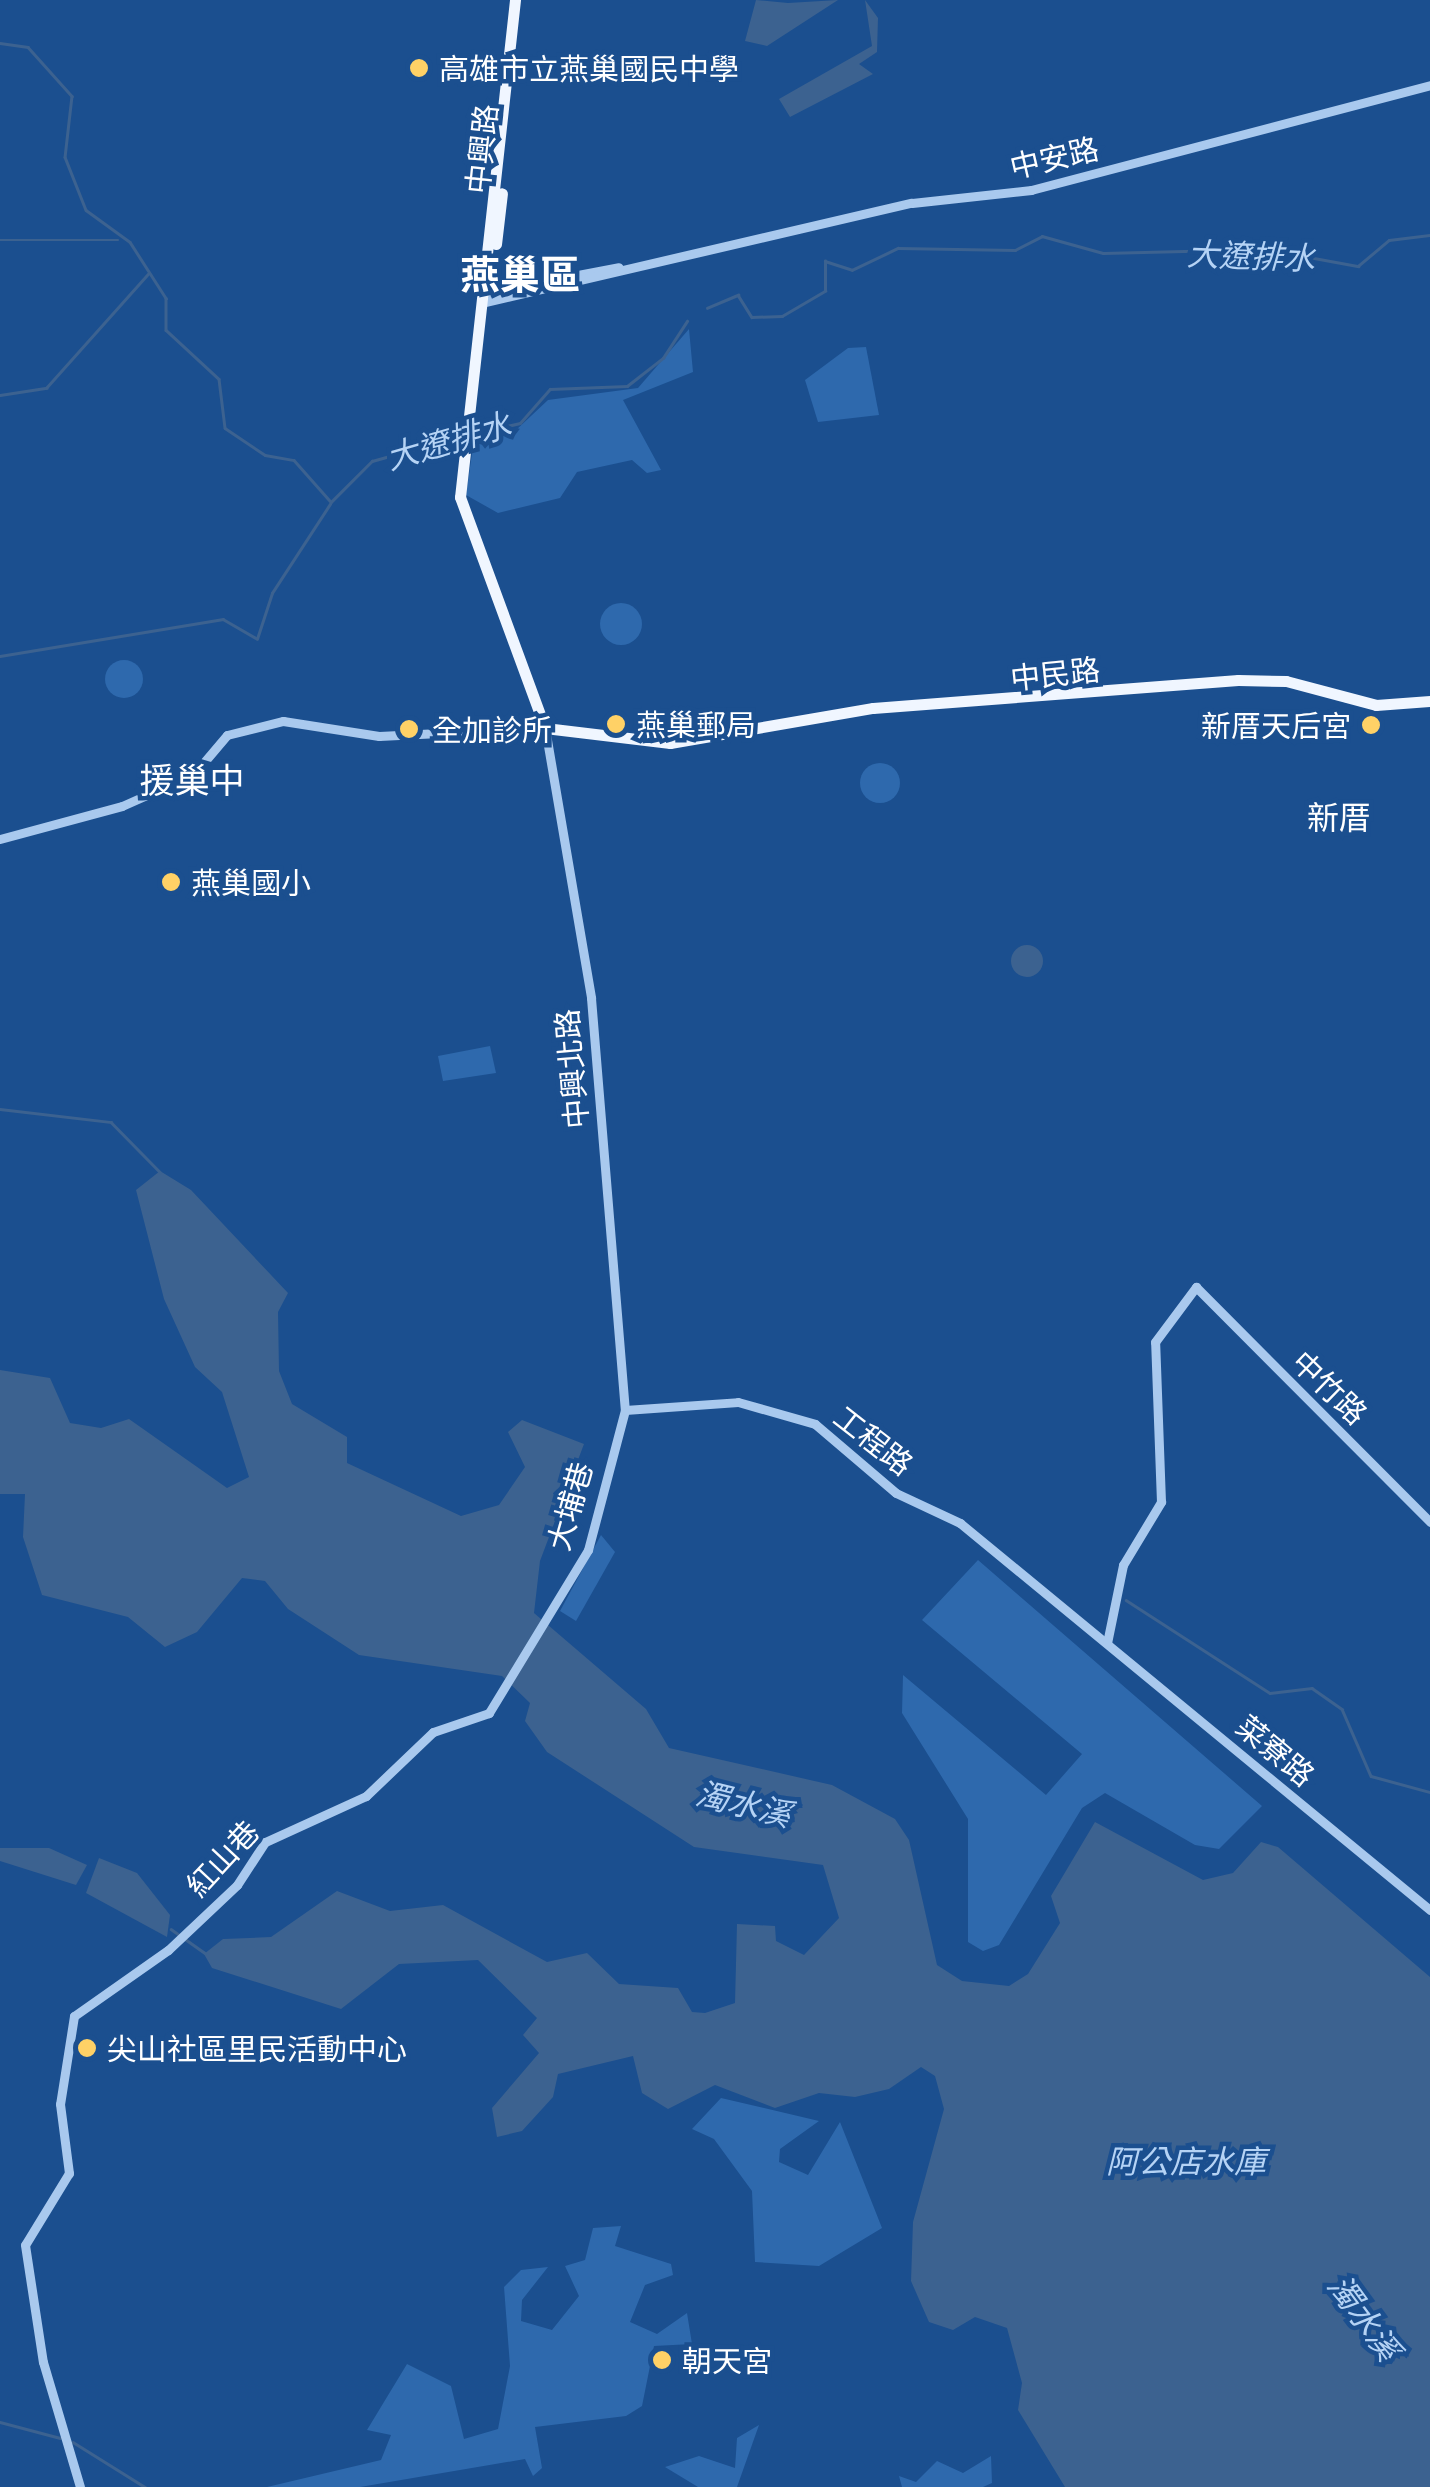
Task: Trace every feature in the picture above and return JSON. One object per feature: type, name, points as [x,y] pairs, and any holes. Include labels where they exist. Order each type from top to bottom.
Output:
[{"type":"main road","name":"中興路","points":[[518,0],[486,296],[464,445],[462,516],[545,728]]},
{"type":"main road","name":"中民路","points":[[545,728],[670,743],[874,708],[1238,680],[1326,689],[1376,705],[1430,698]]},
{"type":"street","name":"中安路","points":[[486,296],[686,257],[912,202],[1032,190],[1430,85]]},
{"type":"street","name":"中民路","points":[[0,839],[122,806],[194,774],[227,735],[283,722],[379,736],[545,728]]},
{"type":"street","name":"中興北路","points":[[545,728],[591,998],[626,1410]]},
{"type":"street","name":"中竹路","points":[[1107,1643],[1118,1582],[1162,1502],[1158,1333],[1196,1287],[1430,1522]]},
{"type":"street","name":"工程路","points":[[626,1410],[738,1402],[802,1417],[896,1493],[960,1524],[1107,1643]]},
{"type":"street","name":"大埔巷","points":[[504,1690],[588,1550],[626,1410]]},
{"type":"street","name":"菜寮路","points":[[1107,1643],[1430,1910]]},
{"type":"street","name":"紅山巷","points":[[80,2487],[25,2245],[64,2183],[60,2104],[74,2016],[181,1936],[238,1885],[265,1842],[366,1796],[418,1741],[476,1723],[504,1690]]},
{"type":"shaded area","points":[[689,329],[693,372],[623,400],[661,470],[647,473],[632,460],[577,472],[560,498],[498,513],[466,495],[474,440],[515,431],[548,400],[638,388]]},
{"type":"shaded area","points":[[866,347],[879,415],[818,422],[805,380],[848,348]]},
{"type":"shaded area","points":[[621,603],[636,609],[642,624],[636,639],[621,645],[606,639],[600,624],[606,609]]},
{"type":"shaded area","points":[[124,660],[138,665],[143,679],[138,693],[124,698],[110,693],[105,679],[110,665]]},
{"type":"shaded area","points":[[880,763],[894,769],[900,783],[894,797],[880,803],[866,797],[860,783],[866,769]]},
{"type":"shaded area","points":[[490,1046],[496,1073],[443,1081],[438,1056]]},
{"type":"shaded area","points":[[601,1535],[615,1552],[576,1621],[560,1611]]},
{"type":"shaded area","points":[[978,1560],[1262,1806],[1219,1849],[1195,1845],[1105,1793],[1082,1808],[999,1945],[983,1951],[968,1942],[968,1819],[902,1713],[903,1675],[1046,1795],[1082,1754],[922,1620]]},
{"type":"shaded area","points":[[721,2098],[819,2121],[780,2149],[779,2162],[808,2175],[840,2122],[882,2228],[819,2266],[755,2262],[752,2191],[714,2139],[692,2129]]},
{"type":"shaded area","points":[[621,2226],[615,2246],[671,2264],[673,2275],[645,2285],[630,2322],[657,2334],[687,2313],[692,2344],[654,2346],[642,2406],[626,2416],[535,2427],[542,2468],[533,2476],[525,2459],[360,2487],[267,2487],[381,2460],[391,2435],[367,2430],[407,2364],[451,2386],[464,2439],[498,2429],[510,2366],[504,2287],[521,2270],[548,2267],[522,2300],[521,2321],[552,2330],[579,2296],[565,2266],[585,2260],[593,2228]]},
{"type":"shaded area","points":[[759,2425],[737,2487],[698,2487],[665,2467],[699,2456],[735,2468],[737,2438]]},
{"type":"shaded area","points":[[991,2456],[992,2483],[983,2487],[902,2487],[899,2476],[916,2482],[937,2461],[963,2473]]},
{"type":"water","points":[[756,0],[838,0],[767,46],[745,41]]},
{"type":"water","points":[[865,0],[878,18],[877,52],[859,64],[873,74],[790,117],[779,99],[872,46]]},
{"type":"water","points":[[1027,945],[1038,950],[1043,961],[1038,972],[1027,977],[1016,972],[1011,961],[1016,950]]},
{"type":"water","name":"阿公店水庫","points":[[160,1171],[191,1190],[288,1293],[278,1312],[279,1371],[292,1404],[347,1437],[347,1463],[461,1516],[499,1505],[525,1467],[508,1432],[522,1420],[584,1444],[540,1561],[534,1613],[646,1709],[669,1748],[832,1785],[895,1819],[909,1840],[937,1965],[962,1981],[1009,1986],[1028,1974],[1060,1923],[1051,1896],[1095,1822],[1203,1880],[1233,1873],[1261,1842],[1278,1847],[1430,1977],[1430,2487],[1065,2487],[1018,2410],[1022,2383],[1007,2328],[975,2317],[953,2330],[929,2322],[911,2281],[913,2222],[944,2109],[935,2076],[921,2067],[889,2089],[855,2097],[819,2093],[775,2108],[715,2085],[668,2109],[642,2093],[633,2056],[558,2074],[553,2097],[522,2131],[497,2137],[492,2108],[539,2053],[523,2035],[537,2018],[478,1960],[399,1964],[341,2009],[212,1968],[204,1954],[223,1939],[271,1937],[337,1891],[390,1911],[443,1905],[547,1962],[587,1953],[619,1984],[678,1988],[692,2012],[705,2013],[735,2003],[737,1924],[775,1926],[776,1941],[804,1955],[839,1918],[823,1865],[694,1847],[547,1752],[525,1721],[530,1703],[502,1676],[359,1655],[288,1609],[265,1581],[242,1578],[197,1632],[165,1647],[128,1617],[42,1595],[23,1537],[25,1494],[0,1494],[0,1370],[50,1378],[70,1423],[101,1428],[129,1419],[227,1488],[249,1477],[222,1392],[195,1367],[164,1299],[136,1190]]},
{"type":"water","points":[[0,1848],[49,1848],[87,1865],[76,1885],[0,1861]]},
{"type":"water","points":[[99,1858],[137,1873],[170,1915],[167,1937],[86,1893]]},
{"type":"waterway","name":"大遼排水","points":[[0,43],[28,47],[72,96],[65,157],[86,210],[130,242],[166,298],[166,330],[219,379],[225,428],[265,455],[294,460],[331,502],[372,461],[461,436]]},
{"type":"waterway","name":"大遼排水","points":[[707,308],[738,295],[752,317],[782,316],[825,291],[825,261],[852,270],[898,248],[1015,250],[1042,236],[1103,253],[1265,249],[1358,266],[1389,240],[1430,235]]},
{"type":"waterway","points":[[0,240],[118,240]]},
{"type":"waterway","points":[[0,395],[46,388],[149,273]]},
{"type":"waterway","name":"大遼排水","points":[[473,434],[520,423],[550,389],[627,386],[663,358],[687,321]]},
{"type":"waterway","points":[[0,656],[223,619],[257,639],[272,593],[330,504]]},
{"type":"waterway","points":[[0,1109],[111,1122],[160,1172]]},
{"type":"waterway","points":[[1126,1600],[1270,1693],[1312,1688],[1342,1709],[1371,1776],[1430,1792]]},
{"type":"waterway","points":[[171,1929],[205,1953]]},
{"type":"waterway","points":[[0,2422],[60,2438]]},
{"type":"waterway","points":[[73,2442],[145,2487]]},
{"type":"place","name":"高雄市立燕巢國民中學","points":[[419,68]]},
{"type":"place","name":"燕巢郵局","points":[[616,724]]},
{"type":"place","name":"新厝天后宮","points":[[1371,725]]},
{"type":"place","name":"全加診所","points":[[409,729]]},
{"type":"place","name":"燕巢國小","points":[[171,882]]},
{"type":"place","name":"尖山社區里民活動中心","points":[[87,2048]]},
{"type":"place","name":"朝天宮","points":[[662,2360]]},
{"type":"district","name":"燕巢區","points":[[520,273]]},
{"type":"district","name":"援巢中","points":[[192,779]]},
{"type":"district","name":"新厝","points":[[1339,816]]},
{"type":"water label","name":"濁水溪","points":[[744,1803]]},
{"type":"water label","name":"濁水溪","points":[[1365,2317]]}]
